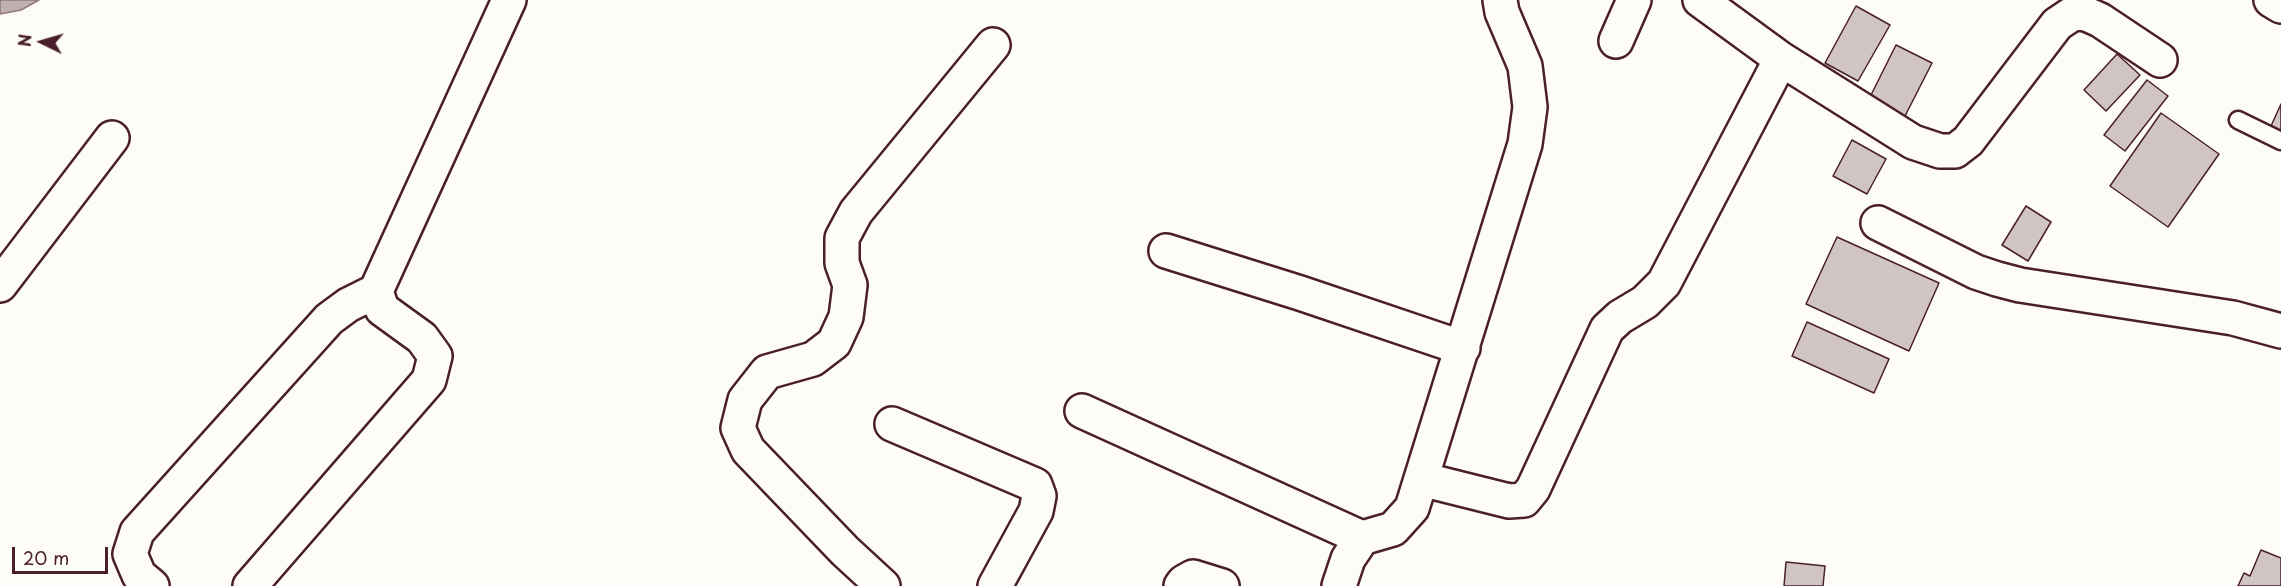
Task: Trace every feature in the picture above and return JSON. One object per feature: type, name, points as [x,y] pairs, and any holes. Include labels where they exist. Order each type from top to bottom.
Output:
[{"type":"street","points":[[152,586],[139,575],[130,554],[136,532],[329,319],[348,305],[376,291],[508,0]]},
{"type":"street","points":[[1339,586],[1347,559],[1362,538],[1393,529],[1412,508],[1526,144],[1530,107],[1525,66],[1502,12],[1500,0]]},
{"type":"street","points":[[1616,41],[1634,0]]},
{"type":"street","points":[[1700,0],[1781,59],[1913,142],[1940,151],[1955,151],[1968,141],[2057,24],[2072,14],[2085,13],[2100,20],[2160,60]]},
{"type":"street","points":[[2271,0],[2281,6]]},
{"type":"street","points":[[883,586],[845,551],[748,450],[738,428],[745,400],[767,372],[813,359],[834,343],[846,317],[850,285],[842,263],[842,238],[856,212],[993,45]]},
{"type":"street","points":[[1421,479],[1509,501],[1524,500],[1529,495],[1607,329],[1620,317],[1645,302],[1664,283],[1781,59]]},
{"type":"street","points":[[0,285],[112,138]]},
{"type":"street","points":[[1878,223],[1976,272],[1996,279],[2020,285],[2233,318],[2281,331]]},
{"type":"street","points":[[1166,251],[1463,348]]},
{"type":"street","points":[[250,586],[429,380],[435,356],[422,338],[382,309],[376,291]]},
{"type":"street","points":[[1082,411],[1362,538]]},
{"type":"street","points":[[892,424],[1035,485],[1039,496],[1036,510],[995,586]]},
{"type":"street","points":[[1181,586],[1193,577],[1222,586]]},
{"type":"lane","points":[[2238,120],[2281,141]]},
{"type":"shaded area","points":[[0,0],[39,0],[21,10],[0,14]]},
{"type":"building","points":[[1856,6],[1890,25],[1858,81],[1825,63]]},
{"type":"building","points":[[1896,45],[1932,63],[1904,118],[1869,99]]},
{"type":"building","points":[[2117,54],[2140,75],[2106,111],[2084,90]]},
{"type":"building","points":[[2147,80],[2168,96],[2125,151],[2104,135]]},
{"type":"building","points":[[2281,104],[2281,131],[2271,126]]},
{"type":"building","points":[[2161,113],[2219,154],[2168,227],[2110,186]]},
{"type":"building","points":[[1852,140],[1886,159],[1867,194],[1833,176]]},
{"type":"building","points":[[2026,206],[2051,222],[2028,261],[2002,245]]},
{"type":"building","points":[[1837,237],[1939,283],[1909,351],[1806,304]]},
{"type":"building","points":[[1807,322],[1889,359],[1874,393],[1792,356]]},
{"type":"building","points":[[2261,550],[2281,558],[2281,586],[2238,586],[2244,573],[2250,576]]},
{"type":"building","points":[[1786,562],[1825,566],[1823,586],[1784,586]]}]
